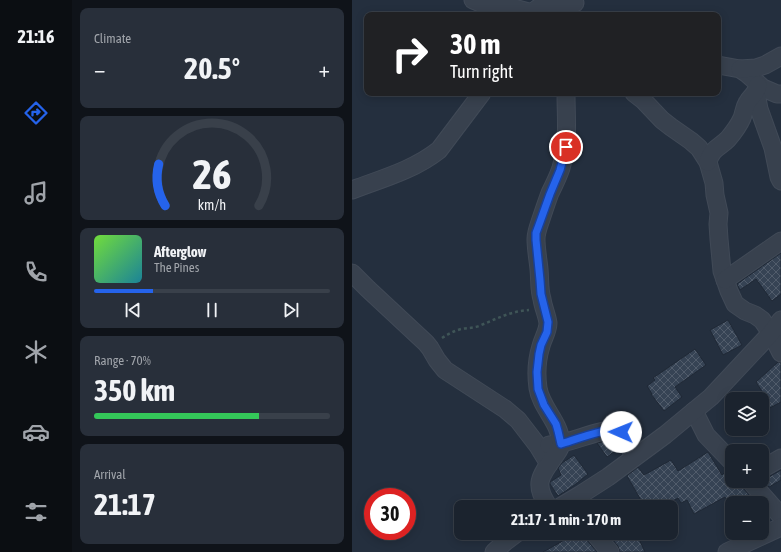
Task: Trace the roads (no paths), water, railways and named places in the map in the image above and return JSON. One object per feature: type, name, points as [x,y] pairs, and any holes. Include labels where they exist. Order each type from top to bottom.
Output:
[{"type":"street","points":[[473,0],[485,5],[507,6],[525,12]]},
{"type":"street","points":[[533,12],[539,7],[547,5],[568,6]]},
{"type":"street","points":[[721,66],[740,69],[756,68],[766,66],[781,56]]},
{"type":"street","points":[[740,69],[746,73],[757,89],[759,109],[774,148],[778,177],[781,181]]},
{"type":"street","points":[[757,89],[781,94]]},
{"type":"street","points":[[708,162],[712,152],[727,139],[740,122],[745,105],[757,89]]},
{"type":"street","points":[[352,190],[407,169],[431,156],[439,150],[480,96]]},
{"type":"street","points":[[544,500],[539,484],[541,477],[560,448],[561,444],[556,424],[544,405],[538,389],[537,372],[539,354],[548,328],[541,294],[536,233],[560,170],[565,152],[567,129],[566,96]]},
{"type":"street","points":[[638,96],[662,120],[699,148],[708,162],[720,213],[718,224],[722,271],[729,291],[736,304],[744,311],[762,320],[771,333],[781,353]]},
{"type":"street","points":[[725,280],[781,241]]},
{"type":"street","points":[[352,273],[430,348],[436,360],[445,370],[505,409],[518,420],[538,446],[549,464]]},
{"type":"street","points":[[572,500],[634,457],[694,412],[711,397],[771,333],[781,320]]},
{"type":"street","points":[[694,412],[706,435],[725,455]]},
{"type":"street","points":[[538,446],[561,444],[601,432],[619,429],[625,437],[634,457]]},
{"type":"street","points":[[769,466],[781,458]]},
{"type":"street","points":[[756,488],[781,516]]},
{"type":"street","points":[[727,552],[781,527]]},
{"type":"street","points":[[494,552],[507,540]]},
{"type":"street","points":[[600,540],[610,552]]}]
